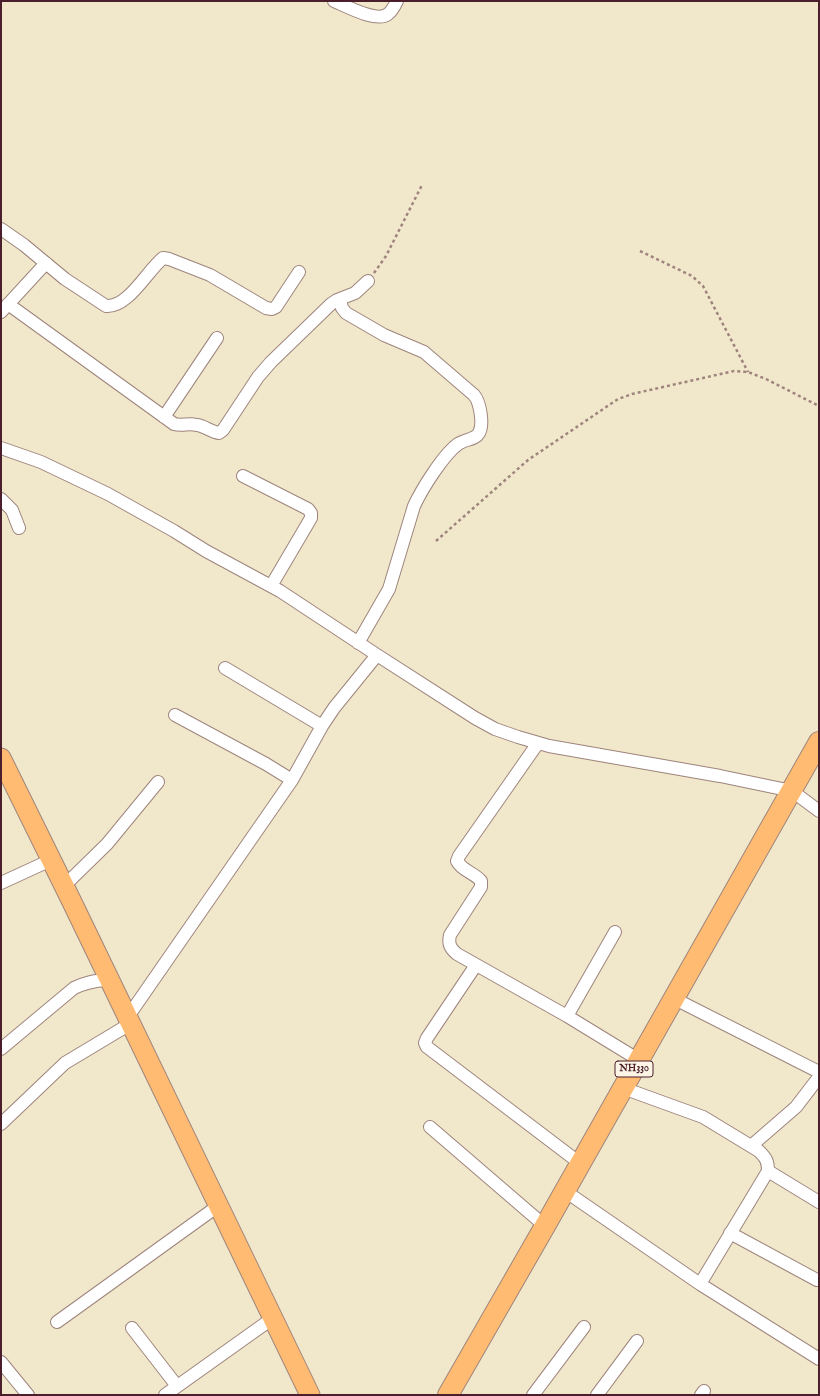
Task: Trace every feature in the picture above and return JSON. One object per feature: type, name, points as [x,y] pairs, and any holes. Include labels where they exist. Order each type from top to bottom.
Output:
[{"type":"highway","name":"NH330","points":[[448,1395],[581,1164],[819,742]]},
{"type":"main road","points":[[1,758],[310,1395]]},
{"type":"street","points":[[334,1],[369,15],[380,17],[387,15],[397,1]]},
{"type":"street","points":[[1,229],[24,245],[65,279],[106,306],[111,307],[134,292],[156,264],[163,258],[170,259],[210,275],[266,308],[272,310],[276,307],[299,272]]},
{"type":"street","points":[[46,263],[4,308],[174,424],[179,426],[194,424],[200,425],[219,433],[223,430],[258,377],[271,362],[331,304],[355,293],[368,281]]},
{"type":"street","points":[[340,299],[342,308],[346,313],[384,335],[424,352],[474,395],[478,400],[482,426],[476,437],[459,443],[454,448],[437,468],[418,498],[414,506],[389,589],[358,643]]},
{"type":"street","points":[[164,417],[217,338]]},
{"type":"street","points":[[1,448],[41,462],[108,494],[206,551],[280,591],[358,643],[475,718],[495,729],[538,743],[571,750],[720,776],[792,791],[819,811]]},
{"type":"street","points":[[243,476],[308,509],[311,513],[311,518],[271,586]]},
{"type":"street","points":[[1,499],[12,510],[19,528]]},
{"type":"street","points":[[1,1124],[65,1063],[129,1021],[292,780],[322,726],[334,708],[377,655]]},
{"type":"street","points":[[225,668],[322,726]]},
{"type":"street","points":[[175,715],[266,764],[292,780]]},
{"type":"street","points":[[538,743],[459,856],[457,861],[459,866],[478,877],[481,881],[481,887],[450,935],[448,943],[457,954],[567,1016],[639,1060]]},
{"type":"street","points":[[64,886],[106,844],[158,782]]},
{"type":"street","points":[[1,883],[51,860]]},
{"type":"street","points":[[567,1016],[614,932]]},
{"type":"street","points":[[476,965],[427,1038],[425,1044],[581,1164]]},
{"type":"street","points":[[1,1049],[74,988],[81,984],[109,979]]},
{"type":"street","points":[[674,998],[819,1072]]},
{"type":"street","points":[[751,1146],[796,1107],[819,1077]]},
{"type":"street","points":[[623,1088],[702,1117],[751,1146],[765,1157],[768,1163],[768,1171],[700,1284]]},
{"type":"street","points":[[430,1126],[545,1226]]},
{"type":"street","points":[[768,1171],[819,1202]]},
{"type":"street","points":[[565,1191],[700,1284],[819,1359]]},
{"type":"street","points":[[57,1322],[218,1206]]},
{"type":"street","points":[[730,1233],[817,1280]]},
{"type":"street","points":[[165,1395],[273,1318]]},
{"type":"street","points":[[533,1395],[584,1327]]},
{"type":"street","points":[[132,1328],[177,1386]]},
{"type":"street","points":[[597,1395],[637,1341]]},
{"type":"street","points":[[1,1362],[28,1395]]},
{"type":"path","points":[[368,281],[386,256],[422,184]]},
{"type":"path","points":[[640,251],[692,276],[703,286],[748,372]]},
{"type":"path","points":[[436,541],[528,460],[618,400],[632,394],[734,371],[748,372],[766,379],[819,406]]}]
